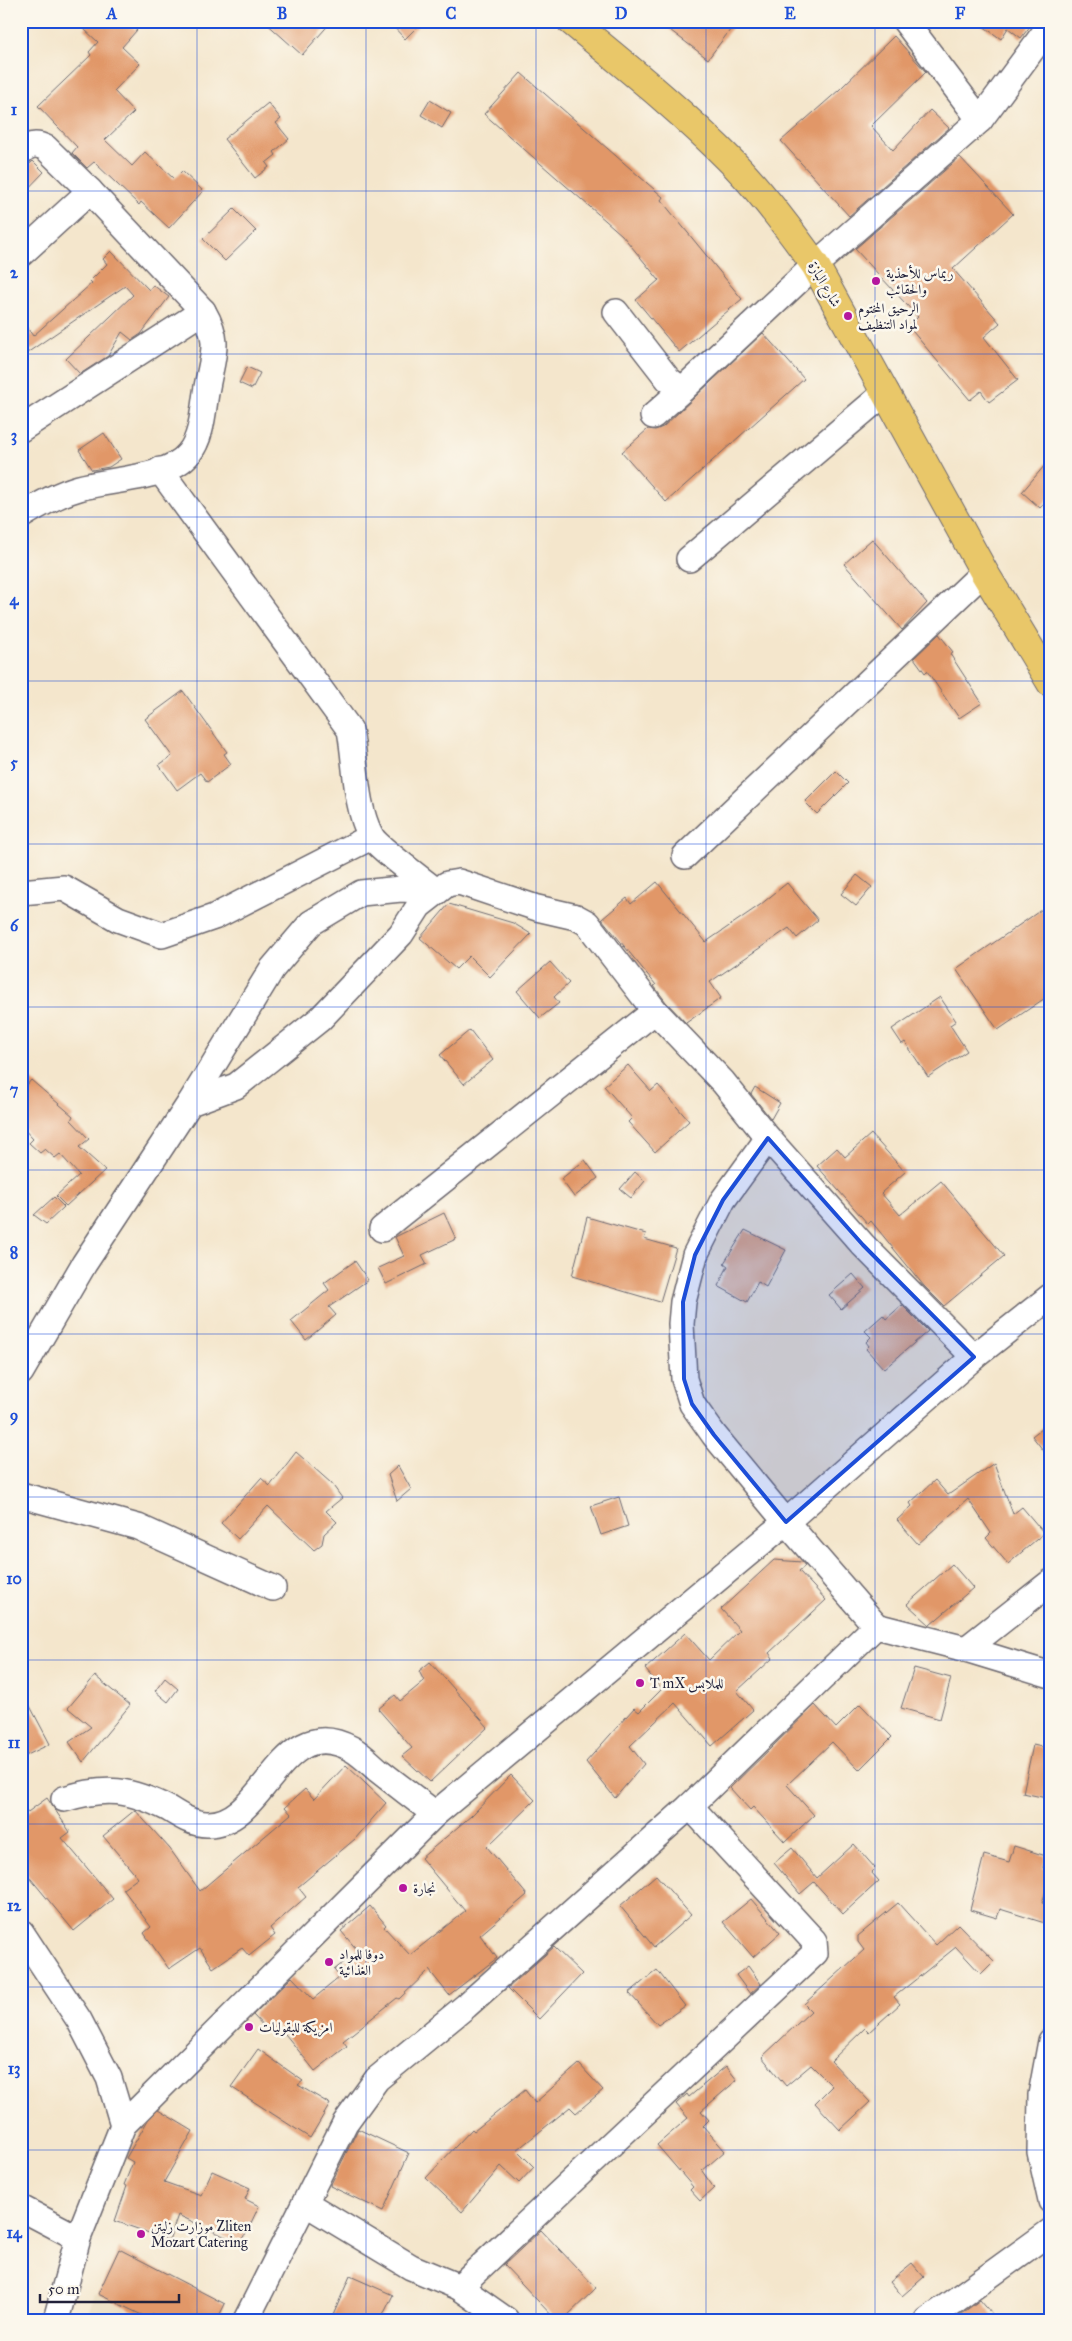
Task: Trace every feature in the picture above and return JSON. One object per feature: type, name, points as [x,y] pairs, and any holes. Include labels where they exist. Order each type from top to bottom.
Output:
[{"type":"main road","name":"شارع البازة","points":[[571,21],[681,113],[735,166],[790,229],[815,265],[984,572],[1051,683]]},
{"type":"street","points":[[905,21],[980,120]]},
{"type":"street","points":[[653,416],[815,265],[980,120],[1051,24]]},
{"type":"street","points":[[21,152],[27,146],[38,144],[46,148],[90,191],[203,311],[213,329],[214,345],[198,436],[190,452],[178,464],[160,470],[80,488],[50,498],[21,516]]},
{"type":"street","points":[[21,254],[90,191]]},
{"type":"street","points":[[21,429],[203,311]]},
{"type":"street","points":[[616,312],[668,379],[682,390]]},
{"type":"street","points":[[689,558],[886,392]]},
{"type":"street","points":[[160,470],[350,730],[356,759],[358,795],[371,837],[436,890]]},
{"type":"street","points":[[685,856],[984,572]]},
{"type":"street","points":[[21,892],[64,888],[118,919],[162,935],[214,917],[371,837]]},
{"type":"street","points":[[190,1103],[236,1086],[320,1019],[402,934],[419,906],[436,890],[447,884],[468,883],[537,908],[576,917],[587,923],[597,934],[655,1011],[723,1082],[768,1138],[863,1245],[974,1357]]},
{"type":"street","points":[[21,1372],[84,1264],[190,1103],[272,969],[311,923],[361,893],[401,889],[436,890]]},
{"type":"street","points":[[382,1229],[655,1011]]},
{"type":"street","points":[[768,1138],[723,1200],[695,1256],[683,1302],[682,1347],[684,1379],[692,1404],[714,1435],[786,1522],[876,1626],[966,1649],[1051,1676]]},
{"type":"street","points":[[56,2320],[78,2238],[123,2125],[435,1814],[786,1522],[974,1357],[1051,1296]]},
{"type":"street","points":[[21,1495],[138,1527],[272,1588]]},
{"type":"street","points":[[966,1649],[1051,1582]]},
{"type":"street","points":[[246,2320],[345,2123],[378,2079],[466,2006],[690,1806],[876,1626]]},
{"type":"street","points":[[64,1800],[108,1790],[134,1793],[189,1820],[207,1824],[224,1821],[245,1807],[287,1757],[311,1743],[330,1741],[352,1749],[435,1814]]},
{"type":"street","points":[[459,2286],[815,1953],[814,1941],[690,1806]]},
{"type":"street","points":[[21,1932],[79,2020],[109,2078],[123,2125]]},
{"type":"street","points":[[1051,2041],[1041,2095],[1040,2152],[1051,2201]]},
{"type":"street","points":[[305,2203],[412,2267],[459,2286],[506,2320]]},
{"type":"street","points":[[21,2208],[78,2238]]},
{"type":"street","points":[[928,2320],[1051,2231]]},
{"type":"highlighted area","points":[[768,1138],[863,1245],[974,1357],[786,1522],[714,1435],[692,1404],[684,1379],[683,1302],[695,1255],[723,1200]]},
{"type":"shaded area","points":[[95,2293],[148,2320],[85,2320]]},
{"type":"building","points":[[91,21],[127,21],[137,30],[122,47],[140,64],[114,91],[134,112],[105,140],[132,166],[145,152],[174,179],[182,171],[203,191],[169,228],[141,202],[139,205],[94,162],[87,168],[72,153],[77,147],[38,106],[91,55],[89,52],[98,42],[84,29]]},
{"type":"building","points":[[264,21],[332,21],[302,55]]},
{"type":"building","points":[[388,21],[423,21],[405,39]]},
{"type":"building","points":[[658,21],[737,21],[708,59]]},
{"type":"building","points":[[976,21],[1034,21],[1021,38],[1008,28],[1001,39]]},
{"type":"building","points":[[894,36],[926,72],[871,126],[893,150],[930,110],[949,128],[849,216],[781,141],[839,90]]},
{"type":"building","points":[[521,73],[663,197],[661,200],[742,299],[679,352],[636,300],[659,280],[622,235],[484,114]]},
{"type":"building","points":[[430,100],[451,113],[442,128],[421,115]]},
{"type":"building","points":[[268,103],[281,119],[276,123],[289,139],[274,152],[276,155],[266,163],[269,167],[255,178],[224,139]]},
{"type":"building","points":[[960,157],[1013,214],[953,269],[1000,323],[984,337],[1018,380],[989,402],[981,391],[970,400],[908,326],[918,317],[855,249]]},
{"type":"building","points":[[33,161],[44,172],[21,196],[21,172]]},
{"type":"building","points":[[234,209],[256,231],[225,261],[203,239]]},
{"type":"building","points":[[111,251],[149,290],[153,285],[169,297],[141,334],[132,340],[122,332],[108,356],[80,374],[66,359],[133,295],[125,286],[21,357],[21,319],[33,336],[92,283],[90,281],[107,264],[103,259]]},
{"type":"building","points":[[763,333],[804,379],[666,502],[622,452],[648,429],[655,430],[663,427]]},
{"type":"building","points":[[247,367],[260,373],[252,389],[239,383]]},
{"type":"building","points":[[104,433],[121,459],[109,467],[92,470],[79,450]]},
{"type":"building","points":[[1051,458],[1051,496],[1040,508],[1022,492]]},
{"type":"building","points":[[872,539],[927,603],[902,630],[844,564]]},
{"type":"building","points":[[939,634],[953,652],[950,654],[982,703],[959,718],[927,671],[925,673],[914,658]]},
{"type":"building","points":[[183,691],[227,752],[224,754],[231,764],[207,782],[200,773],[177,790],[159,765],[172,756],[145,719]]},
{"type":"building","points":[[836,771],[848,783],[817,814],[805,802]]},
{"type":"building","points":[[857,875],[872,887],[856,906],[841,894]]},
{"type":"building","points":[[657,882],[706,942],[760,905],[787,883],[818,920],[797,938],[789,928],[710,982],[721,998],[686,1023],[666,1002],[654,986],[656,985],[602,919],[627,898],[631,904]]},
{"type":"building","points":[[1051,903],[1051,994],[998,1030],[956,969]]},
{"type":"building","points":[[449,904],[513,923],[531,934],[490,977],[469,956],[456,969],[420,938]]},
{"type":"building","points":[[550,962],[569,983],[554,997],[559,1003],[540,1018],[517,991]]},
{"type":"building","points":[[940,997],[956,1021],[950,1025],[967,1051],[928,1077],[905,1042],[902,1044],[892,1029]]},
{"type":"building","points":[[470,1030],[493,1060],[464,1084],[440,1055]]},
{"type":"building","points":[[628,1065],[651,1091],[658,1085],[689,1121],[655,1152],[628,1122],[632,1118],[604,1086]]},
{"type":"building","points":[[31,1080],[73,1116],[71,1120],[89,1139],[79,1147],[105,1170],[66,1206],[56,1196],[79,1175],[60,1154],[55,1158],[45,1149],[40,1153],[29,1143],[33,1139],[21,1126],[21,1092]]},
{"type":"building","points":[[755,1087],[780,1103],[771,1119],[751,1094]]},
{"type":"building","points":[[871,1134],[905,1172],[881,1193],[900,1215],[941,1181],[1004,1256],[944,1306],[924,1286],[871,1221],[868,1224],[817,1166],[837,1148],[845,1157]]},
{"type":"building","points":[[585,1160],[598,1178],[574,1197],[561,1179]]},
{"type":"building","points":[[635,1172],[645,1181],[631,1198],[620,1189]]},
{"type":"building","points":[[54,1197],[64,1207],[46,1224],[34,1215]]},
{"type":"building","points":[[444,1213],[456,1239],[422,1255],[427,1264],[386,1284],[378,1268],[404,1256],[395,1237]]},
{"type":"building","points":[[587,1217],[646,1234],[644,1239],[676,1248],[660,1302],[572,1276]]},
{"type":"building","points":[[745,1230],[786,1250],[766,1287],[758,1282],[747,1302],[718,1286],[728,1266],[724,1263]]},
{"type":"building","points":[[355,1261],[368,1280],[329,1307],[336,1315],[306,1340],[291,1321],[329,1290],[324,1283]]},
{"type":"building","points":[[853,1274],[865,1288],[841,1309],[829,1295]]},
{"type":"building","points":[[902,1305],[928,1331],[884,1369],[866,1349],[869,1346],[866,1342],[871,1337],[865,1331],[883,1315],[886,1319]]},
{"type":"building","points":[[1051,1421],[1051,1460],[1032,1436]]},
{"type":"building","points":[[296,1452],[331,1483],[342,1498],[326,1511],[337,1522],[324,1534],[322,1544],[314,1550],[268,1506],[238,1539],[221,1523],[261,1478],[270,1486]]},
{"type":"building","points":[[994,1463],[1013,1514],[1022,1507],[1044,1533],[1008,1564],[986,1538],[991,1533],[968,1499],[918,1544],[897,1520],[912,1506],[910,1503],[935,1480],[948,1495]]},
{"type":"building","points":[[398,1466],[411,1489],[397,1501],[388,1475]]},
{"type":"building","points":[[619,1497],[628,1526],[601,1535],[591,1506]]},
{"type":"building","points":[[774,1560],[802,1562],[805,1566],[799,1571],[826,1600],[769,1653],[773,1658],[737,1691],[753,1710],[712,1746],[675,1703],[630,1746],[644,1764],[615,1798],[586,1762],[634,1708],[639,1712],[662,1689],[645,1669],[685,1633],[709,1660],[740,1630],[721,1609]]},
{"type":"building","points":[[952,1564],[973,1588],[930,1625],[907,1604]]},
{"type":"building","points":[[430,1662],[488,1727],[430,1782],[402,1756],[412,1748],[378,1709],[395,1695],[400,1701],[424,1681],[419,1671]]},
{"type":"building","points":[[914,1668],[951,1678],[940,1719],[901,1708]]},
{"type":"building","points":[[95,1676],[130,1705],[83,1762],[69,1742],[91,1727],[68,1708]]},
{"type":"building","points":[[165,1678],[178,1689],[168,1702],[155,1691]]},
{"type":"building","points":[[21,1689],[50,1744],[21,1758]]},
{"type":"building","points":[[860,1704],[892,1737],[859,1770],[832,1742],[787,1785],[814,1815],[785,1842],[753,1807],[750,1810],[730,1788],[815,1705],[836,1728]]},
{"type":"building","points":[[1033,1745],[1051,1749],[1051,1799],[1023,1793]]},
{"type":"building","points":[[346,1765],[386,1803],[355,1839],[298,1887],[306,1897],[270,1928],[275,1935],[249,1956],[242,1948],[213,1968],[200,1948],[169,1969],[144,1933],[151,1927],[123,1889],[138,1878],[103,1836],[135,1810],[170,1849],[200,1891],[291,1814],[285,1807],[305,1789],[314,1799]]},
{"type":"building","points":[[511,1775],[535,1800],[487,1847],[527,1895],[480,1935],[497,1958],[449,1995],[429,1970],[399,1999],[397,1998],[343,2041],[347,2046],[315,2071],[277,2024],[269,2032],[253,2015],[292,1977],[313,1999],[340,1977],[334,1970],[358,1951],[341,1931],[370,1906],[386,1925],[384,1927],[410,1955],[465,1911],[421,1858],[471,1816]]},
{"type":"building","points":[[47,1798],[70,1832],[62,1838],[113,1899],[74,1931],[21,1867],[21,1817]]},
{"type":"building","points":[[854,1844],[875,1868],[871,1872],[879,1881],[843,1914],[814,1882],[800,1894],[774,1863],[792,1848],[817,1878]]},
{"type":"building","points":[[1014,1846],[1046,1856],[1043,1868],[1051,1870],[1051,1875],[1042,1903],[1051,1905],[1051,1925],[1000,1909],[997,1918],[970,1910],[984,1855],[1009,1862]]},
{"type":"building","points":[[656,1875],[691,1915],[654,1947],[620,1906]]},
{"type":"building","points":[[751,1899],[780,1933],[753,1957],[723,1922]]},
{"type":"building","points":[[898,1903],[936,1945],[958,1924],[994,1961],[981,1974],[956,1947],[894,1997],[900,2004],[869,2032],[865,2028],[831,2061],[870,2102],[840,2130],[815,2103],[832,2086],[811,2065],[786,2086],[762,2057],[811,2011],[804,2004],[864,1950],[858,1942],[858,1936]]},
{"type":"building","points":[[554,1947],[582,1974],[539,2019],[508,1988]]},
{"type":"building","points":[[748,1966],[761,1984],[750,1994],[736,1975]]},
{"type":"building","points":[[657,1970],[685,2006],[658,2025],[629,1993]]},
{"type":"building","points":[[258,2049],[303,2081],[298,2085],[330,2104],[310,2138],[231,2087]]},
{"type":"building","points":[[579,2064],[603,2090],[576,2113],[570,2107],[517,2150],[534,2167],[519,2183],[501,2166],[462,2212],[426,2178],[472,2129],[474,2131],[525,2090],[535,2103]]},
{"type":"building","points":[[726,2066],[737,2080],[701,2111],[709,2120],[703,2126],[725,2151],[702,2171],[714,2188],[700,2201],[690,2190],[693,2187],[657,2145],[688,2118],[676,2104],[687,2094],[689,2097]]},
{"type":"building","points":[[158,2110],[193,2131],[164,2182],[201,2195],[212,2171],[250,2188],[245,2199],[259,2206],[241,2244],[178,2215],[169,2240],[115,2221],[127,2186],[124,2185],[133,2162],[126,2158],[148,2120]]},
{"type":"building","points":[[358,2129],[409,2153],[383,2211],[330,2186]]},
{"type":"building","points":[[541,2230],[596,2288],[563,2320],[556,2320],[504,2265]]},
{"type":"building","points":[[119,2249],[225,2304],[217,2320],[164,2320],[152,2314],[150,2319],[98,2294]]},
{"type":"building","points":[[912,2263],[924,2277],[902,2296],[890,2281]]},
{"type":"building","points":[[350,2276],[393,2295],[378,2320],[331,2320]]},
{"type":"building","points":[[980,2300],[997,2320],[953,2320]]},
{"type":"place","name":"ريماس للأحذية والحقائب","points":[[876,281]]},
{"type":"place","name":"الرحيق المختوم لمواد التنظيف","points":[[848,316]]},
{"type":"place","name":"T mX للملابس","points":[[640,1683]]},
{"type":"place","name":"نجارة","points":[[403,1888]]},
{"type":"place","name":"دوفا للمواد الغذائية","points":[[329,1962]]},
{"type":"place","name":"امزيكة للبقوليات","points":[[249,2027]]},
{"type":"place","name":"موزارت زليتن Zliten Mozart Catering","points":[[141,2234]]}]
